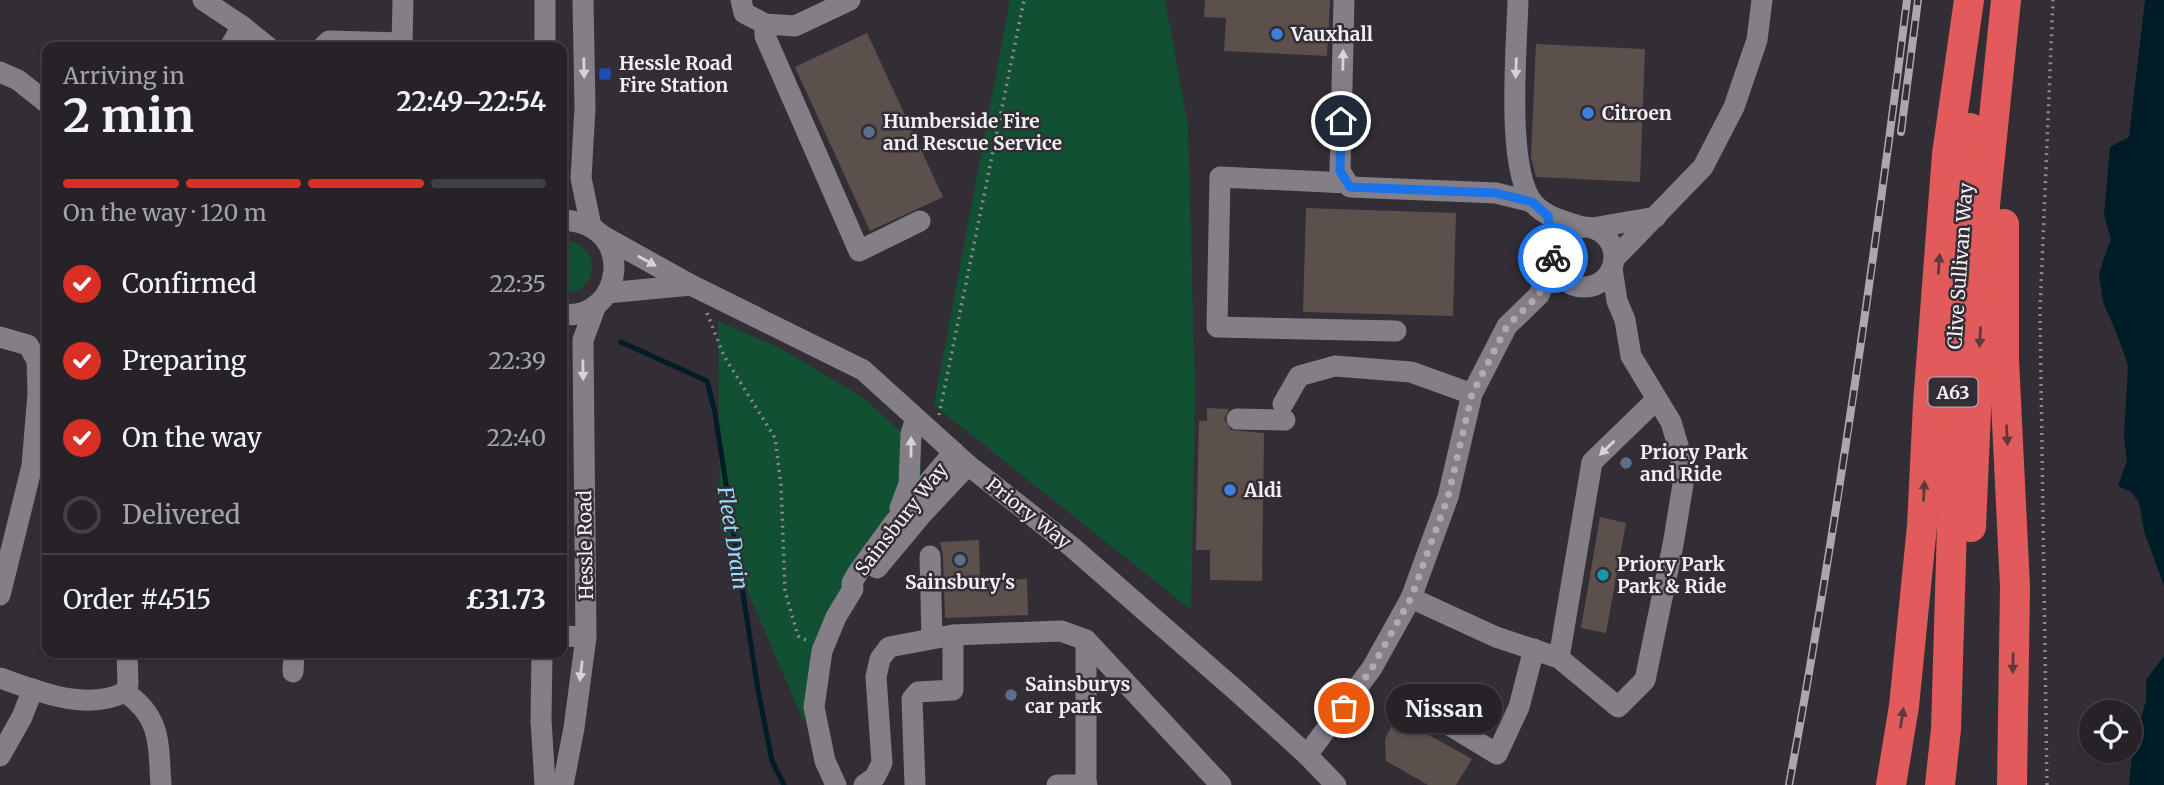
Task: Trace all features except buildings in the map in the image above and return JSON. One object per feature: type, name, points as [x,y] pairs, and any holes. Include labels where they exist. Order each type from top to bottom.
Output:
[{"type":"highway","points":[[1891,785],[1904,706],[1922,526],[1928,404],[1947,154],[1969,0]]},
{"type":"highway","name":"Clive Sullivan Way","points":[[1940,785],[1946,715],[1952,525],[1953,373],[1969,142],[1983,0]]},
{"type":"highway","name":"Clive Sullivan Way","points":[[1960,785],[1985,205],[2007,0]]},
{"type":"highway","points":[[2012,785],[2015,587],[2004,359],[2004,216],[2017,0]]},
{"type":"street","points":[[203,0],[262,42]]},
{"type":"street","points":[[402,42],[403,0]]},
{"type":"street","points":[[545,0],[545,42]]},
{"type":"street","points":[[583,0],[585,107],[581,178],[597,231]]},
{"type":"street","points":[[741,0],[744,13],[765,24],[795,26],[850,0]]},
{"type":"street","points":[[1344,0],[1340,171],[1347,183],[1350,187],[1496,193],[1587,227],[1608,239],[1613,248],[1617,301],[1625,320],[1631,356],[1671,422],[1684,478],[1645,680],[1618,707],[1559,658],[1496,636],[1411,598]]},
{"type":"street","points":[[1518,0],[1515,130],[1518,167],[1540,209],[1562,278],[1617,301]]},
{"type":"street","points":[[1539,295],[1584,287],[1607,277],[1613,263],[1703,167],[1734,107],[1756,40],[1762,0]]},
{"type":"street","points":[[765,24],[765,36],[859,251],[920,221]]},
{"type":"street","points":[[233,42],[242,26]]},
{"type":"street","points":[[0,72],[18,80],[42,99]]},
{"type":"street","points":[[1347,183],[1220,177],[1217,327],[1396,331]]},
{"type":"street","points":[[1307,755],[1372,668],[1411,598],[1448,497],[1472,394],[1507,326],[1539,295],[1564,234],[1587,227],[1656,217]]},
{"type":"street","name":"Priory Way","points":[[567,220],[577,220],[699,289],[863,370],[961,458],[1072,547],[1307,755],[1335,785]]},
{"type":"street","name":"Hessle Road","points":[[562,785],[574,728],[586,637],[583,340],[613,279],[614,264],[611,249],[597,231]]},
{"type":"street","points":[[567,314],[582,312],[601,299],[699,289]]},
{"type":"street","points":[[0,337],[28,345],[37,360],[37,393],[32,466],[0,595]]},
{"type":"street","points":[[1237,419],[1284,412],[1299,376],[1335,366],[1411,372],[1472,394]]},
{"type":"street","points":[[1559,658],[1592,462],[1656,400]]},
{"type":"street","points":[[894,523],[909,484],[911,434],[916,418]]},
{"type":"street","name":"Sainsbury Way","points":[[853,589],[852,583],[857,574],[894,523],[961,458]]},
{"type":"street","name":"Sainsbury Way","points":[[836,785],[825,761],[814,708],[822,651],[836,617],[853,589],[862,584],[922,514],[961,458]]},
{"type":"street","points":[[915,785],[912,699],[918,692],[953,690],[930,556]]},
{"type":"street","points":[[864,785],[875,777],[882,763],[876,677],[880,659],[889,646],[942,637],[1061,631],[1086,640],[1222,785]]},
{"type":"street","points":[[567,636],[586,637]]},
{"type":"street","points":[[1057,785],[1087,784],[1086,640]]},
{"type":"street","points":[[1418,706],[1497,754],[1519,707],[1534,649]]},
{"type":"street","points":[[0,678],[83,701],[115,697],[125,692],[128,684],[127,658]]},
{"type":"street","points":[[542,658],[541,720],[545,785]]},
{"type":"street","points":[[0,756],[22,717],[33,689]]},
{"type":"street","points":[[125,692],[141,704],[154,722],[161,785]]},
{"type":"path","points":[[936,434],[1024,0]]},
{"type":"path","points":[[2047,785],[2040,312],[2053,0]]},
{"type":"path","points":[[699,289],[706,316],[724,356],[775,438],[781,485],[785,591],[798,636],[822,651]]},
{"type":"green space","points":[[1010,0],[1165,0],[1188,126],[1195,391],[1191,610],[934,405]]},
{"type":"green space","points":[[567,240],[587,252],[591,261],[589,279],[574,291],[567,292]]},
{"type":"green space","points":[[718,321],[782,349],[865,399],[918,448],[923,486],[821,629],[804,722],[720,528]]},
{"type":"water","points":[[2145,0],[2164,0],[2164,586],[2144,531],[2139,502],[2131,492],[2118,486],[2127,461],[2124,437],[2128,365],[2103,302],[2099,273],[2111,239],[2104,215],[2110,147],[2129,137]]},
{"type":"water","points":[[2164,656],[2164,785],[2129,785],[2131,763],[2142,763],[2142,714],[2146,701],[2146,680]]},
{"type":"waterway","name":"Fleet Drain","points":[[621,342],[707,381],[715,413],[758,690],[772,761],[784,785]]},
{"type":"railway","points":[[1789,785],[1854,394],[1907,0]]},
{"type":"railway","points":[[1901,132],[1918,0]]},
{"type":"way so far","points":[[1344,708],[1372,668],[1411,598],[1448,497],[1472,394],[1507,326],[1539,295],[1553,258]]},
{"type":"place","name":"Vauxhall","points":[[1277,34]]},
{"type":"place","name":"Hessle Road Fire Station","points":[[605,74]]},
{"type":"place","name":"Citroen","points":[[1588,113]]},
{"type":"place","name":"Humberside Fire and Rescue Service","points":[[869,132]]},
{"type":"place","name":"Priory Park and Ride","points":[[1626,463]]},
{"type":"place","name":"Aldi","points":[[1230,490]]},
{"type":"place","name":"Sainsbury's","points":[[960,560]]},
{"type":"place","name":"Priory Park Park & Ride","points":[[1603,575]]},
{"type":"place","name":"Sainsburys car park","points":[[1011,695]]},
{"type":"place","name":"Nissan","points":[[1344,708]]},
{"type":"route","points":[[1341,121],[1340,171],[1350,187],[1496,193],[1532,202],[1548,216],[1553,258]]}]
